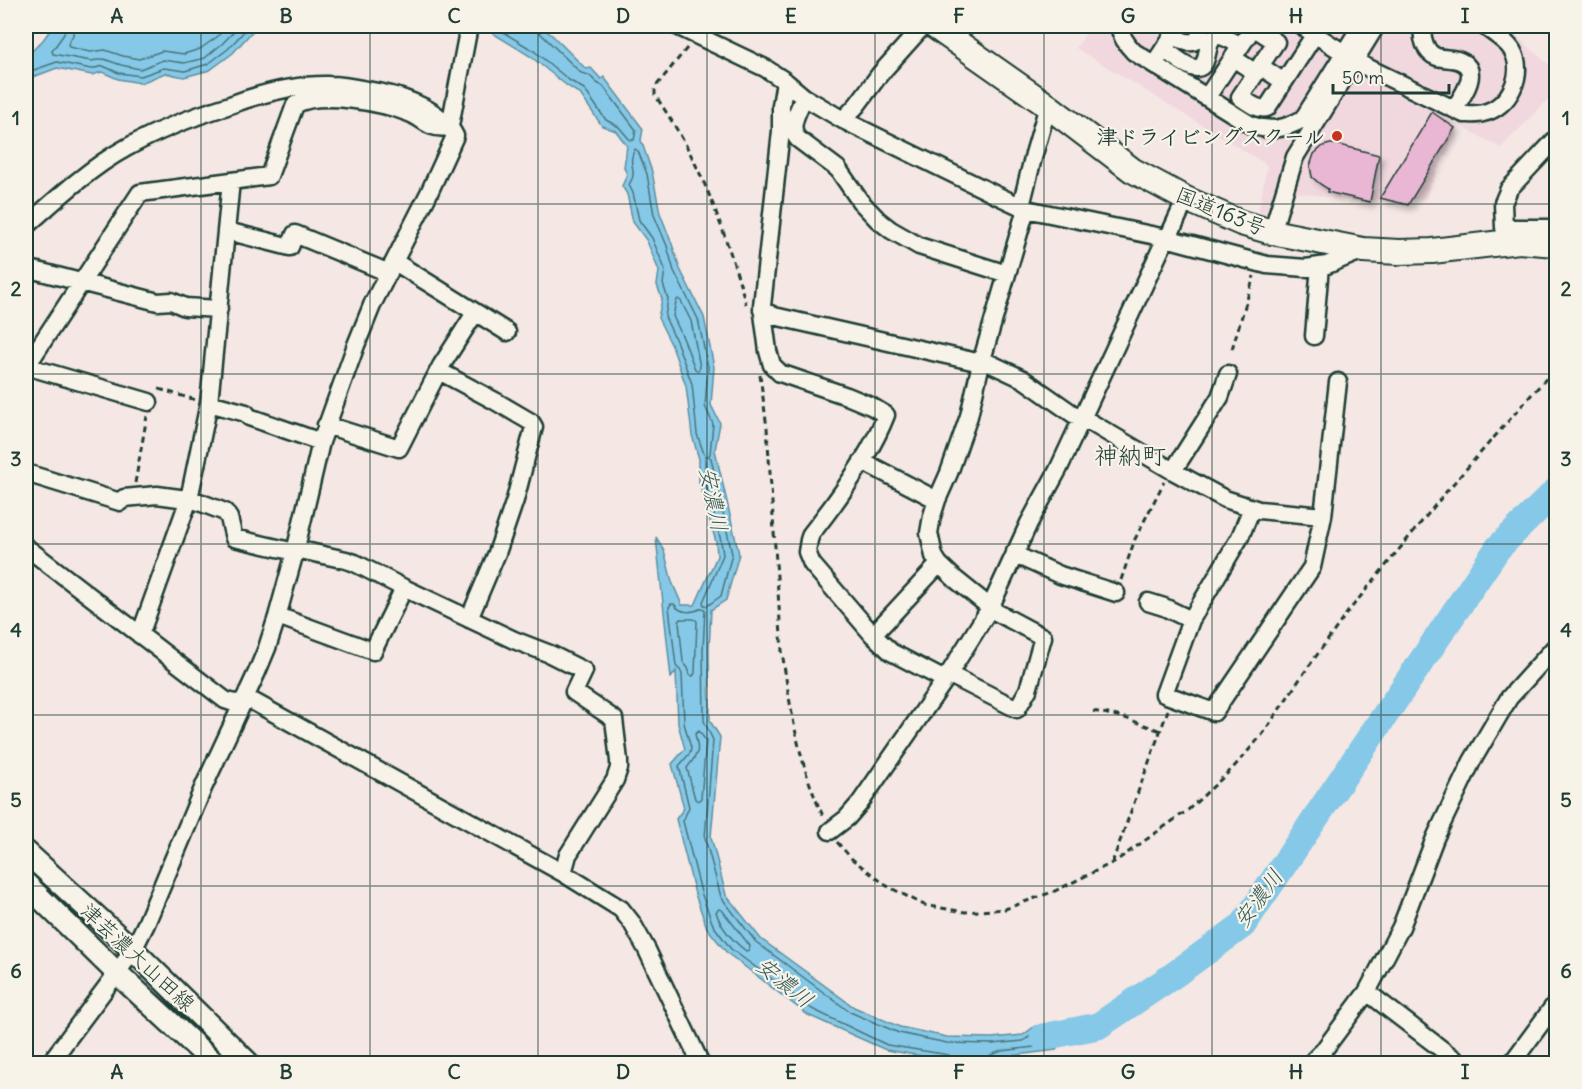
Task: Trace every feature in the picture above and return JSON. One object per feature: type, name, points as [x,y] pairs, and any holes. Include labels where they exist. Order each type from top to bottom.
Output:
[{"type":"highway","name":"国道163号","points":[[934,26],[1048,106],[1132,170],[1224,216],[1272,232],[1363,250],[1432,251],[1519,242],[1557,244]]},
{"type":"main road","name":"津芸濃大山田線","points":[[26,852],[133,950],[249,1064]]},
{"type":"main road","name":"津芸濃大山田線","points":[[26,884],[215,1064]]},
{"type":"street","points":[[450,126],[469,26]]},
{"type":"street","points":[[677,26],[765,68],[804,97],[843,120],[1024,207],[1167,238],[1258,262],[1290,267],[1306,268],[1327,265],[1363,250]]},
{"type":"street","points":[[843,120],[923,26]]},
{"type":"street","points":[[1119,26],[1125,43],[1134,52],[1251,125],[1270,129],[1287,127],[1303,119],[1349,57],[1376,26]]},
{"type":"street","points":[[1176,30],[1182,42],[1191,42],[1198,39],[1201,26]]},
{"type":"street","points":[[1272,232],[1295,157],[1349,57],[1361,26]]},
{"type":"street","points":[[1423,26],[1423,39],[1432,54],[1460,60],[1469,70],[1469,84],[1454,109]]},
{"type":"street","points":[[1164,49],[1190,67],[1197,68],[1205,63],[1208,46],[1212,39],[1225,37],[1256,73],[1240,97],[1260,109],[1267,108],[1284,82],[1308,30],[1349,57],[1464,114],[1483,113],[1498,107],[1512,90],[1517,78],[1518,67],[1516,57],[1510,47],[1484,26]]},
{"type":"street","points":[[1207,97],[1249,27],[1276,42],[1260,66],[1284,82]]},
{"type":"street","points":[[1154,64],[1176,30]]},
{"type":"street","points":[[754,308],[762,300],[785,81]]},
{"type":"street","points":[[26,226],[99,165],[124,149],[196,116],[277,90],[328,84],[397,96],[427,110],[450,126],[455,136],[373,303],[326,425],[295,551],[267,648],[133,950],[49,1064]]},
{"type":"street","points":[[804,97],[794,121],[792,129],[794,135],[838,169],[860,201],[878,220],[919,246],[1007,274]]},
{"type":"street","points":[[149,402],[26,367],[141,193],[268,176],[296,105],[304,100],[351,99],[410,113],[438,128],[450,126]]},
{"type":"street","points":[[754,308],[772,364],[780,373],[847,396],[886,415],[879,433],[862,461],[811,534],[808,558],[873,635],[891,652],[1017,710],[1029,690],[1043,637],[990,608],[970,593],[939,564],[932,549],[929,533],[937,500],[969,416],[1048,106]]},
{"type":"street","points":[[1557,139],[1509,189],[1503,203],[1504,228],[1557,228]]},
{"type":"street","points":[[1536,161],[1557,161]]},
{"type":"street","points":[[140,635],[189,499],[209,403],[231,181]]},
{"type":"street","points":[[830,831],[855,810],[990,608],[1186,199]]},
{"type":"street","points":[[227,231],[290,247],[295,234],[392,268],[433,285],[507,332]]},
{"type":"street","points":[[1314,336],[1320,266]]},
{"type":"street","points":[[26,268],[158,302],[171,301],[185,307],[219,309]]},
{"type":"street","points":[[754,308],[774,316],[989,363],[1023,379],[1073,414],[1225,499],[1259,510],[1323,516]]},
{"type":"street","points":[[326,425],[399,448],[441,366],[475,313]]},
{"type":"street","points":[[439,371],[531,422],[534,427],[515,500],[497,553],[470,619]]},
{"type":"street","points":[[1172,470],[1220,397],[1228,374]]},
{"type":"street","points":[[1252,508],[1240,537],[1191,620],[1164,694],[1214,712],[1312,567],[1323,516],[1338,382]]},
{"type":"street","points":[[209,403],[246,413],[249,417],[321,442]]},
{"type":"street","points":[[862,461],[933,500],[937,500]]},
{"type":"street","points":[[26,473],[126,500],[157,495],[194,500],[225,512],[229,518],[234,538],[346,560],[584,671],[574,692],[614,719],[619,768],[615,780],[568,855],[562,873]]},
{"type":"street","points":[[26,547],[225,700],[234,703],[244,700],[264,708],[562,873],[621,909],[647,950],[700,1064]]},
{"type":"street","points":[[1016,552],[1020,557],[1060,575],[1116,593]]},
{"type":"street","points":[[873,635],[939,564]]},
{"type":"street","points":[[277,617],[373,651],[404,588]]},
{"type":"street","points":[[1148,602],[1191,620]]},
{"type":"street","points":[[1310,1064],[1323,1051],[1367,992],[1401,927],[1435,838],[1472,761],[1509,698],[1557,646]]},
{"type":"street","points":[[1367,992],[1461,1064]]},
{"type":"street","points":[[1511,1064],[1557,1003]]},
{"type":"path","points":[[695,34],[657,85],[655,95],[688,149],[712,202],[754,308]]},
{"type":"path","points":[[1232,349],[1258,262]]},
{"type":"path","points":[[759,368],[767,428],[782,651],[793,717],[805,768],[819,808],[830,831],[852,859],[887,886],[924,905],[965,912],[1005,909],[1055,891],[1112,863],[1188,810],[1239,761],[1262,735],[1347,613],[1446,492],[1557,368]]},
{"type":"path","points":[[126,500],[154,388],[209,403]]},
{"type":"path","points":[[1116,593],[1135,539],[1172,470]]},
{"type":"path","points":[[1112,863],[1173,698]]},
{"type":"path","points":[[1094,711],[1122,717],[1161,731]]},
{"type":"shaded area","name":"津ドライビングスクール","points":[[1091,26],[1505,26],[1556,71],[1556,91],[1501,148],[1459,125],[1425,198],[1375,204],[1295,192],[1286,225],[1257,220],[1267,165],[1076,48]]},
{"type":"water","points":[[53,26],[257,26],[233,53],[210,70],[184,77],[165,73],[141,83],[118,79],[102,72],[92,75],[57,68],[33,77],[26,83],[26,57]]},
{"type":"water","points":[[481,26],[540,26],[586,69],[591,68],[601,79],[604,77],[643,129],[641,140],[652,172],[660,213],[680,269],[704,317],[714,367],[711,405],[720,423],[715,450],[739,554],[726,600],[711,610],[709,650],[710,721],[720,737],[711,837],[726,895],[761,939],[854,1007],[900,1027],[947,1037],[992,1038],[1023,1035],[1035,1026],[1091,1031],[1061,1039],[1056,1050],[1002,1057],[988,1063],[964,1063],[886,1050],[808,1015],[727,953],[707,928],[695,894],[676,819],[684,808],[672,764],[685,749],[678,724],[676,671],[671,678],[656,537],[664,550],[672,582],[682,605],[695,605],[717,556],[716,542],[699,482],[699,459],[692,435],[686,386],[672,346],[658,318],[662,299],[657,285],[659,271],[647,241],[633,222],[627,194],[622,186],[627,175],[624,167],[627,146],[616,131],[602,126],[580,94],[530,56]]},
{"type":"building","points":[[1432,112],[1455,128],[1408,205],[1380,198]]},
{"type":"building","points":[[1330,144],[1379,155],[1370,202],[1327,192],[1328,189],[1312,177],[1310,166],[1314,154],[1323,146]]},
{"type":"waterway","name":"安濃川","points":[[1043,1037],[1098,1026],[1243,925],[1498,548],[1556,491]]},
{"type":"place","name":"津ドライビングスクール","points":[[1337,136]]},
{"type":"district","name":"神納町","points":[[1130,455]]}]
